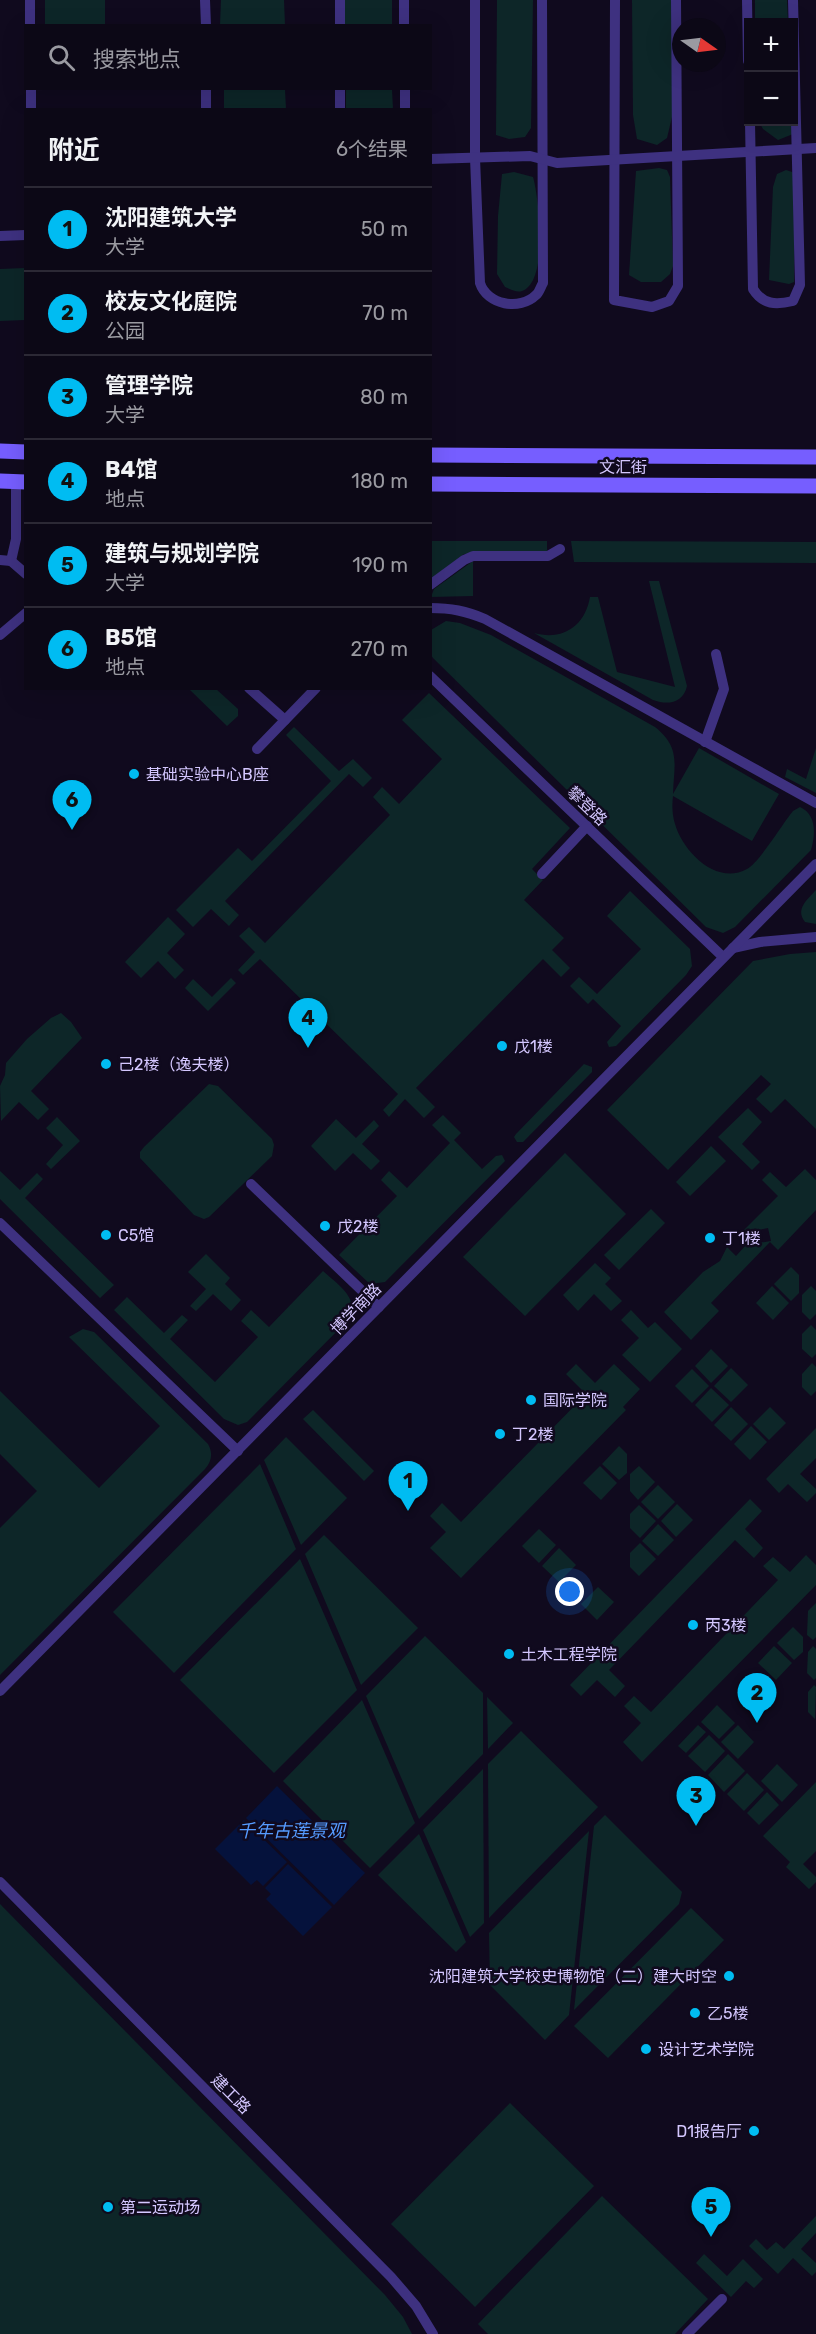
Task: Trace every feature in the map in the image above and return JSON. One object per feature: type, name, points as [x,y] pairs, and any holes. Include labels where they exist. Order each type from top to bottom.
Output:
[{"type":"street","points":[[0,451],[24,452]]},
{"type":"street","name":"文汇街","points":[[432,455],[816,458]]},
{"type":"street","points":[[0,482],[21,482]]},
{"type":"street","name":"文汇街","points":[[432,484],[816,486]]},
{"type":"lane","points":[[30,0],[30,24]]},
{"type":"lane","points":[[206,0],[206,24]]},
{"type":"lane","points":[[340,0],[340,24]]},
{"type":"lane","points":[[404,0],[404,24]]},
{"type":"lane","points":[[475,0],[475,158],[480,283],[483,292],[497,302],[520,304],[537,295],[543,282],[542,0]]},
{"type":"lane","points":[[615,0],[614,300],[652,307],[669,301],[678,286],[676,0]]},
{"type":"lane","points":[[747,0],[747,18]]},
{"type":"lane","points":[[750,126],[753,289],[758,297],[775,305],[793,301],[800,285],[793,0]]},
{"type":"lane","points":[[31,90],[32,108]]},
{"type":"lane","points":[[206,90],[206,108]]},
{"type":"lane","points":[[340,90],[340,108]]},
{"type":"lane","points":[[405,90],[405,108]]},
{"type":"lane","points":[[432,159],[530,156],[556,163],[816,148]]},
{"type":"lane","points":[[0,237],[24,235]]},
{"type":"lane","points":[[21,482],[16,539],[5,560],[24,573]]},
{"type":"lane","points":[[432,584],[473,556],[548,556],[560,549]]},
{"type":"lane","points":[[432,608],[450,608],[470,612],[485,619],[816,803]]},
{"type":"lane","points":[[0,635],[24,616]]},
{"type":"lane","points":[[705,742],[723,689],[716,654]]},
{"type":"lane","name":"攀登路","points":[[432,678],[723,957]]},
{"type":"lane","points":[[251,690],[285,720]]},
{"type":"lane","points":[[257,749],[314,690]]},
{"type":"lane","points":[[542,874],[587,826]]},
{"type":"lane","points":[[733,948],[816,864]]},
{"type":"lane","points":[[733,948],[760,942],[816,937]]},
{"type":"lane","name":"博学南路","points":[[0,1691],[733,948]]},
{"type":"lane","points":[[251,1184],[379,1307]]},
{"type":"lane","points":[[0,1223],[237,1450]]},
{"type":"lane","name":"建工路","points":[[0,1882],[391,2277],[416,2306],[433,2334]]},
{"type":"lane","points":[[687,2334],[722,2299]]},
{"type":"green space","points":[[45,0],[105,0],[105,24],[45,24]]},
{"type":"green space","points":[[221,0],[284,0],[285,24],[220,24]]},
{"type":"green space","points":[[345,0],[392,0],[392,24],[345,24]]},
{"type":"green space","points":[[497,0],[533,0],[531,128],[525,137],[509,139],[496,135]]},
{"type":"green space","points":[[632,0],[673,0],[672,72],[675,72],[676,100],[667,138],[657,145],[637,139],[633,115]]},
{"type":"green space","points":[[755,0],[787,0],[788,18],[755,18]]},
{"type":"green space","points":[[224,90],[285,90],[286,108],[224,108]]},
{"type":"green space","points":[[346,90],[392,90],[393,108],[346,108]]},
{"type":"green space","points":[[761,126],[793,126],[793,134],[778,140]]},
{"type":"green space","points":[[659,168],[667,170],[670,177],[673,266],[670,274],[661,282],[641,282],[629,275],[636,171]]},
{"type":"green space","points":[[786,170],[795,173],[794,282],[789,284],[769,280],[773,187],[777,174]]},
{"type":"green space","points":[[514,172],[533,177],[538,202],[539,257],[536,272],[530,284],[522,291],[505,287],[497,274],[498,216],[502,174]]},
{"type":"green space","points":[[24,268],[24,320],[0,321],[0,269]]},
{"type":"green space","points":[[432,541],[547,541],[547,551],[464,554],[432,578]]},
{"type":"green space","points":[[571,541],[816,542],[816,563],[574,562]]},
{"type":"green space","points":[[473,561],[473,596],[432,597],[434,589]]},
{"type":"green space","points":[[649,581],[659,581],[687,686],[682,696],[674,702],[653,700],[534,633],[554,635],[571,629],[583,616],[590,597],[598,597],[617,672],[675,687]]},
{"type":"green space","points":[[446,621],[460,623],[491,635],[655,727],[669,742],[674,757],[673,794],[699,748],[779,794],[752,841],[673,796],[673,817],[679,835],[693,855],[713,870],[736,873],[747,869],[764,851],[793,811],[800,807],[812,819],[814,837],[811,850],[735,927],[723,933],[706,927],[433,658],[432,629]]},
{"type":"green space","points":[[190,690],[217,690],[238,709],[238,716],[227,726]]},
{"type":"green space","points":[[429,693],[570,828],[532,869],[543,880],[524,900],[564,938],[552,950],[570,968],[561,977],[543,959],[416,1088],[435,1107],[424,1118],[405,1099],[389,1117],[383,1110],[398,1094],[260,959],[243,975],[238,970],[255,952],[239,936],[249,927],[265,943],[390,815],[373,797],[382,787],[399,804],[442,759],[402,720]]},
{"type":"green space","points":[[294,727],[339,771],[353,759],[372,778],[363,787],[349,774],[225,901],[239,915],[229,926],[211,909],[193,927],[176,910],[238,848],[252,861],[331,781],[286,735]]},
{"type":"green space","points":[[816,748],[816,793],[785,777],[787,769],[806,779]]},
{"type":"green space","points":[[816,890],[816,924],[805,922],[801,913],[803,905]]},
{"type":"green space","points":[[630,891],[690,949],[692,966],[686,975],[616,1046],[609,1047],[607,1042],[621,1026],[593,999],[588,1004],[570,986],[579,977],[597,994],[641,949],[607,916]]},
{"type":"green space","points":[[168,917],[185,934],[167,953],[184,970],[175,979],[158,961],[141,978],[125,962]]},
{"type":"green space","points":[[816,952],[816,1129],[785,1099],[771,1113],[756,1099],[771,1084],[761,1075],[668,1170],[607,1110],[753,961]]},
{"type":"green space","points":[[231,978],[236,983],[208,1011],[185,988],[193,979],[212,997]]},
{"type":"green space","points":[[61,1013],[71,1022],[82,1038],[31,1091],[49,1109],[38,1120],[19,1102],[1,1121],[0,1086],[5,1075],[6,1063],[27,1039],[51,1018]]},
{"type":"green space","points":[[584,1064],[592,1067],[592,1072],[523,1142],[517,1142],[514,1137],[516,1134]]},
{"type":"green space","points":[[209,1084],[218,1086],[272,1139],[274,1145],[272,1156],[209,1217],[204,1219],[194,1215],[140,1158],[140,1152]]},
{"type":"green space","points":[[748,1108],[762,1122],[742,1144],[760,1162],[752,1170],[718,1137]]},
{"type":"green space","points":[[443,1115],[461,1133],[454,1140],[482,1169],[496,1156],[502,1155],[505,1161],[385,1282],[370,1284],[339,1255],[397,1196],[381,1180],[389,1171],[407,1188],[450,1143],[432,1125]]},
{"type":"green space","points":[[57,1117],[80,1141],[51,1169],[46,1164],[63,1145],[46,1128]]},
{"type":"green space","points":[[336,1119],[356,1138],[374,1120],[379,1126],[362,1144],[380,1161],[371,1170],[353,1153],[335,1171],[311,1146]]},
{"type":"green space","points":[[711,1146],[726,1161],[690,1196],[676,1182]]},
{"type":"green space","points":[[565,1153],[626,1214],[525,1316],[463,1257]]},
{"type":"green space","points":[[805,1169],[816,1180],[816,1210],[778,1250],[770,1242],[711,1303],[719,1311],[691,1340],[664,1312],[703,1272],[720,1261],[727,1247],[736,1256],[746,1245],[771,1241],[768,1228],[740,1234],[778,1196],[762,1180],[770,1172],[786,1187]]},
{"type":"green space","points":[[0,1171],[20,1190],[37,1173],[43,1179],[25,1198],[114,1285],[100,1298],[0,1199]]},
{"type":"green space","points":[[651,1209],[665,1223],[619,1270],[604,1255]]},
{"type":"green space","points":[[206,1254],[230,1278],[225,1284],[241,1300],[231,1311],[213,1294],[196,1311],[190,1306],[206,1289],[188,1272]]},
{"type":"green space","points":[[595,1263],[611,1278],[605,1284],[622,1301],[611,1311],[594,1294],[578,1311],[563,1295]]},
{"type":"green space","points":[[791,1267],[799,1275],[799,1293],[791,1301],[774,1284]]},
{"type":"green space","points":[[323,1271],[349,1297],[352,1304],[350,1318],[247,1422],[238,1425],[224,1419],[114,1310],[127,1297],[164,1333],[182,1315],[188,1320],[170,1339],[215,1382],[258,1337],[241,1321],[251,1310],[269,1327]]},
{"type":"green space","points":[[772,1286],[789,1303],[773,1320],[756,1303]]},
{"type":"green space","points":[[811,1286],[816,1291],[816,1314],[810,1320],[802,1312],[802,1295]]},
{"type":"green space","points":[[631,1310],[648,1328],[655,1322],[682,1349],[650,1382],[622,1355],[639,1338],[621,1320]]},
{"type":"green space","points":[[811,1325],[816,1330],[816,1354],[812,1358],[802,1349],[802,1334]]},
{"type":"green space","points":[[83,1329],[94,1332],[208,1444],[211,1451],[210,1460],[205,1469],[0,1675],[0,1528],[37,1491],[0,1454],[0,1391],[99,1488],[160,1426],[69,1337]]},
{"type":"green space","points":[[711,1349],[728,1366],[711,1383],[695,1366]]},
{"type":"green space","points":[[812,1363],[816,1367],[816,1391],[811,1396],[802,1387],[802,1374]]},
{"type":"green space","points":[[576,1364],[595,1383],[614,1364],[640,1389],[623,1407],[626,1410],[461,1578],[430,1548],[446,1532],[430,1516],[442,1503],[461,1522],[586,1394],[566,1374]]},
{"type":"green space","points":[[731,1368],[748,1385],[731,1402],[714,1386]]},
{"type":"green space","points":[[692,1369],[709,1386],[692,1403],[675,1386]]},
{"type":"green space","points":[[711,1388],[729,1405],[712,1422],[695,1405]]},
{"type":"green space","points":[[731,1407],[748,1424],[731,1441],[714,1425]]},
{"type":"green space","points":[[770,1407],[786,1423],[769,1440],[753,1424]]},
{"type":"green space","points":[[313,1410],[374,1471],[364,1481],[303,1419]]},
{"type":"green space","points":[[751,1426],[767,1442],[750,1460],[734,1444]]},
{"type":"green space","points":[[816,1428],[816,1458],[800,1474],[816,1489],[816,1493],[807,1502],[788,1484],[779,1493],[766,1479]]},
{"type":"green space","points":[[286,1437],[347,1498],[301,1545],[264,1460]]},
{"type":"green space","points":[[619,1446],[627,1454],[627,1473],[619,1480],[602,1464]]},
{"type":"green space","points":[[260,1464],[296,1549],[174,1673],[113,1612]]},
{"type":"green space","points":[[600,1466],[617,1483],[601,1500],[583,1483]]},
{"type":"green space","points":[[639,1466],[655,1482],[638,1500],[630,1491],[630,1474]]},
{"type":"green space","points":[[658,1485],[675,1502],[658,1519],[641,1502]]},
{"type":"green space","points":[[750,1499],[762,1511],[745,1529],[763,1548],[754,1558],[735,1540],[609,1670],[625,1686],[615,1697],[597,1680],[581,1696],[570,1685]]},
{"type":"green space","points":[[677,1504],[693,1520],[676,1537],[661,1521]]},
{"type":"green space","points":[[639,1505],[656,1521],[640,1538],[630,1528],[630,1514]]},
{"type":"green space","points":[[658,1524],[674,1540],[658,1556],[642,1541]]},
{"type":"green space","points":[[539,1529],[556,1545],[539,1563],[522,1546]]},
{"type":"green space","points":[[324,1535],[418,1628],[361,1685],[305,1554]]},
{"type":"green space","points":[[640,1543],[656,1559],[639,1576],[630,1567],[630,1553]]},
{"type":"green space","points":[[559,1548],[576,1565],[559,1582],[542,1566]]},
{"type":"green space","points":[[806,1555],[816,1565],[816,1585],[642,1762],[623,1742],[641,1723],[624,1706],[634,1696],[651,1712],[778,1580],[763,1566],[773,1557],[790,1572]]},
{"type":"green space","points":[[300,1559],[357,1690],[274,1773],[180,1680]]},
{"type":"green space","points":[[598,1587],[614,1602],[597,1620],[581,1604]]},
{"type":"green space","points":[[816,1603],[816,1637],[813,1640],[807,1635],[808,1611]]},
{"type":"green space","points":[[793,1627],[803,1637],[803,1652],[794,1660],[777,1643]]},
{"type":"green space","points":[[425,1636],[483,1693],[483,1754],[419,1819],[366,1696]]},
{"type":"green space","points":[[774,1646],[792,1663],[776,1680],[758,1663]]},
{"type":"green space","points":[[813,1646],[816,1649],[816,1678],[814,1680],[807,1673],[808,1652]]},
{"type":"green space","points":[[814,1685],[816,1687],[815,1719],[808,1712],[808,1692]]},
{"type":"green space","points":[[487,1697],[513,1723],[488,1749]]},
{"type":"green space","points":[[362,1700],[415,1823],[370,1868],[283,1781]]},
{"type":"green space","points":[[717,1705],[735,1723],[719,1739],[701,1722]]},
{"type":"green space","points":[[698,1725],[706,1732],[686,1753],[678,1746]]},
{"type":"green space","points":[[738,1725],[754,1742],[738,1759],[721,1742]]},
{"type":"green space","points":[[521,1731],[598,1807],[489,1918],[488,1764]]},
{"type":"green space","points":[[709,1735],[725,1751],[705,1772],[688,1756]]},
{"type":"green space","points":[[728,1754],[745,1771],[724,1792],[708,1775]]},
{"type":"green space","points":[[777,1764],[798,1785],[782,1802],[761,1781]]},
{"type":"green space","points":[[483,1769],[484,1923],[470,1937],[423,1830]]},
{"type":"green space","points":[[747,1773],[764,1790],[744,1811],[727,1794]]},
{"type":"green space","points":[[816,1782],[816,1851],[803,1864],[816,1877],[816,1882],[809,1889],[786,1867],[790,1862],[763,1836]]},
{"type":"green space","points":[[767,1792],[779,1805],[759,1825],[747,1813]]},
{"type":"green space","points":[[605,1815],[682,1892],[679,1904],[574,2010],[594,1826]]},
{"type":"green space","points":[[589,1831],[569,2015],[545,2040],[490,1985],[489,1933]]},
{"type":"green space","points":[[419,1834],[466,1942],[456,1952],[378,1875]]},
{"type":"green space","name":"第二运动场","points":[[0,1904],[385,2295],[403,2317],[412,2334],[0,2334]]},
{"type":"green space","points":[[691,1908],[724,1940],[608,2058],[574,2026]]},
{"type":"green space","points":[[510,2103],[594,2186],[475,2307],[391,2224]]},
{"type":"green space","points":[[602,2196],[708,2299],[675,2334],[488,2334],[478,2324]]},
{"type":"green space","points":[[816,2216],[816,2233],[801,2249],[816,2263],[816,2272],[812,2276],[793,2258],[778,2274],[749,2246],[756,2239],[767,2250],[776,2242],[784,2249]]},
{"type":"green space","points":[[704,2254],[727,2276],[743,2259],[763,2279],[754,2288],[746,2281],[731,2297],[696,2263]]},
{"type":"water","name":"千年古莲景观","points":[[277,1786],[365,1873],[334,1905],[246,1818]]},
{"type":"water","name":"千年古莲景观","points":[[244,1820],[287,1862],[263,1886],[257,1880],[251,1885],[215,1849]]},
{"type":"water","name":"千年古莲景观","points":[[288,1864],[332,1907],[303,1936],[266,1899],[271,1894],[265,1888]]},
{"type":"place","name":"基础实验中心B座","points":[[134,774]]},
{"type":"place","name":"B5馆","points":[[72,830]]},
{"type":"place","name":"戊1楼","points":[[502,1046]]},
{"type":"place","name":"B4馆","points":[[308,1048]]},
{"type":"place","name":"己2楼（逸夫楼）","points":[[106,1064]]},
{"type":"place","name":"戊2楼","points":[[325,1226]]},
{"type":"place","name":"C5馆","points":[[106,1235]]},
{"type":"place","name":"丁1楼","points":[[710,1238]]},
{"type":"place","name":"国际学院","points":[[531,1400]]},
{"type":"place","name":"丁2楼","points":[[500,1434]]},
{"type":"place","name":"沈阳建筑大学","points":[[408,1511]]},
{"type":"place","name":"丙3楼","points":[[693,1625]]},
{"type":"place","name":"土木工程学院","points":[[509,1654]]},
{"type":"place","name":"校友文化庭院","points":[[757,1723]]},
{"type":"place","name":"管理学院","points":[[696,1826]]},
{"type":"place","name":"沈阳建筑大学校史博物馆（二）建大时空","points":[[729,1976]]},
{"type":"place","name":"乙5楼","points":[[695,2013]]},
{"type":"place","name":"设计艺术学院","points":[[646,2049]]},
{"type":"place","name":"D1报告厅","points":[[754,2131]]},
{"type":"place","name":"第二运动场","points":[[108,2207]]},
{"type":"place","name":"建筑与规划学院","points":[[711,2237]]}]
